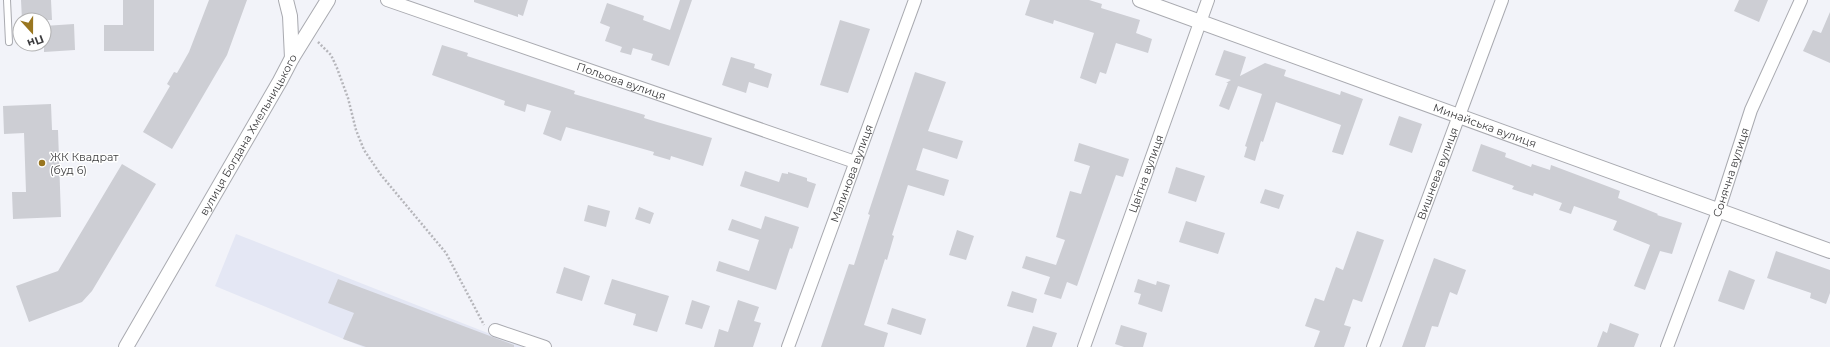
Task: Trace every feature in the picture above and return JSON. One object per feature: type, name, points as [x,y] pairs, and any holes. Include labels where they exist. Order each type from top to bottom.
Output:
[{"type":"street","points":[[286,0],[290,16],[292,58]]},
{"type":"street","name":"вулиця Богдана Хмельницького","points":[[126,347],[292,58],[309,33],[328,0]]},
{"type":"street","name":"Польова вулиця","points":[[387,0],[855,162]]},
{"type":"street","name":"Малинова вулиця","points":[[788,347],[915,0]]},
{"type":"street","name":"Минайська вулиця","points":[[1140,0],[1830,250]]},
{"type":"street","name":"Цвітна вулиця","points":[[1084,347],[1208,0]]},
{"type":"street","name":"Вишнева вулиця","points":[[1372,347],[1502,0]]},
{"type":"street","name":"Сонячна вулиця","points":[[1667,347],[1719,209],[1751,110],[1801,0]]},
{"type":"street","points":[[495,330],[545,347]]},
{"type":"lane","points":[[7,0],[9,42]]},
{"type":"path","points":[[309,33],[331,55],[348,98],[356,130],[364,150],[381,175],[446,253],[485,327],[495,330]]},
{"type":"shaded area","points":[[236,234],[524,347],[363,347],[215,286]]},
{"type":"building","points":[[21,0],[51,0],[52,12],[22,12]]},
{"type":"building","points":[[123,0],[154,0],[154,51],[104,51],[104,25],[123,25]]},
{"type":"building","points":[[209,0],[247,0],[227,55],[172,149],[143,132],[170,86],[167,84],[174,72],[177,73],[189,52]]},
{"type":"building","points":[[474,0],[528,0],[523,16],[518,14],[518,17],[474,2]]},
{"type":"building","points":[[680,0],[692,0],[669,66],[651,60],[653,54],[633,48],[631,55],[620,52],[622,47],[605,41],[610,27],[600,23],[607,3],[644,16],[643,20],[670,30]]},
{"type":"building","points":[[1030,0],[1089,0],[1102,4],[1101,8],[1140,20],[1136,33],[1152,39],[1148,53],[1116,43],[1106,74],[1100,72],[1096,84],[1080,78],[1094,33],[1054,20],[1053,24],[1025,15]]},
{"type":"building","points":[[1739,0],[1768,0],[1759,22],[1734,11]]},
{"type":"building","points":[[1830,12],[1830,63],[1803,51],[1813,30],[1821,33]]},
{"type":"building","points":[[840,20],[870,29],[848,93],[820,85]]},
{"type":"building","points":[[74,24],[75,50],[52,51],[52,25]]},
{"type":"building","points":[[442,45],[468,53],[467,56],[575,91],[574,94],[645,115],[644,118],[712,138],[703,166],[671,156],[670,160],[653,155],[654,152],[566,127],[561,141],[543,134],[551,111],[527,104],[525,112],[504,105],[505,101],[432,75]]},
{"type":"building","points":[[1224,50],[1246,57],[1240,76],[1265,63],[1286,70],[1284,76],[1340,95],[1341,91],[1363,99],[1343,155],[1332,152],[1341,125],[1276,102],[1255,161],[1244,157],[1247,147],[1245,146],[1262,94],[1238,86],[1229,110],[1219,106],[1228,83],[1226,83],[1231,80],[1215,75]]},
{"type":"building","points":[[731,57],[755,64],[754,68],[772,74],[768,88],[749,82],[746,93],[722,85]]},
{"type":"building","points":[[915,72],[946,82],[928,131],[963,141],[957,159],[923,148],[916,170],[949,180],[944,196],[908,185],[892,235],[894,236],[887,260],[885,259],[864,325],[888,333],[884,347],[821,347],[849,264],[854,265],[870,215],[868,214]]},
{"type":"building","name":"ЖК Квадрат (буд 6)","points":[[51,104],[52,130],[58,130],[61,217],[13,219],[12,192],[26,192],[24,133],[4,134],[3,106]]},
{"type":"building","points":[[1399,116],[1422,124],[1412,153],[1389,145]]},
{"type":"building","points":[[1079,143],[1129,159],[1123,177],[1116,175],[1077,286],[1067,282],[1061,299],[1044,294],[1050,277],[1022,268],[1026,256],[1056,265],[1065,240],[1056,237],[1070,191],[1081,194],[1090,166],[1074,161]]},
{"type":"building","points":[[1481,144],[1506,153],[1505,157],[1531,167],[1532,164],[1550,170],[1551,165],[1620,191],[1618,198],[1658,214],[1657,215],[1682,223],[1672,254],[1660,251],[1645,290],[1634,286],[1650,245],[1613,230],[1617,221],[1574,206],[1571,214],[1559,210],[1562,203],[1534,193],[1533,196],[1512,189],[1514,186],[1472,171]]},
{"type":"building","points":[[122,164],[156,184],[92,291],[82,302],[29,322],[16,286],[58,271]]},
{"type":"building","points":[[1176,167],[1205,176],[1196,202],[1168,193]]},
{"type":"building","points":[[745,171],[779,182],[782,173],[788,174],[788,172],[807,178],[807,181],[816,184],[808,208],[740,186]]},
{"type":"building","points":[[1265,189],[1284,195],[1279,209],[1260,203]]},
{"type":"building","points":[[588,205],[610,211],[606,227],[584,221]]},
{"type":"building","points":[[639,207],[654,213],[650,224],[635,219]]},
{"type":"building","points":[[765,216],[799,227],[792,249],[790,248],[776,290],[716,271],[719,261],[749,271],[759,240],[728,230],[732,219],[761,229]]},
{"type":"building","points":[[1186,221],[1225,233],[1218,254],[1179,242]]},
{"type":"building","points":[[957,230],[974,236],[966,260],[949,255]]},
{"type":"building","points":[[1357,231],[1384,240],[1362,302],[1353,299],[1344,325],[1351,327],[1344,347],[1314,347],[1320,331],[1305,326],[1315,298],[1324,301],[1336,267],[1343,270]]},
{"type":"building","points":[[1776,251],[1830,270],[1830,293],[1826,304],[1810,298],[1811,293],[1767,278]]},
{"type":"building","points":[[1434,258],[1466,270],[1457,295],[1450,292],[1438,327],[1432,326],[1425,347],[1402,347]]},
{"type":"building","points":[[564,267],[590,276],[582,301],[556,293]]},
{"type":"building","points":[[1729,270],[1755,280],[1744,310],[1718,301]]},
{"type":"building","points":[[338,279],[514,345],[514,347],[366,347],[343,339],[354,313],[328,303]]},
{"type":"building","points":[[612,279],[669,296],[657,332],[633,325],[636,314],[604,304]]},
{"type":"building","points":[[1138,279],[1156,285],[1157,281],[1170,285],[1162,312],[1138,304],[1141,294],[1134,292]]},
{"type":"building","points":[[1012,291],[1037,299],[1033,313],[1007,306]]},
{"type":"building","points":[[692,300],[710,306],[702,329],[685,324]]},
{"type":"building","points":[[738,300],[759,307],[754,321],[761,323],[753,347],[714,347],[719,329],[728,332]]},
{"type":"building","points":[[892,308],[926,319],[921,335],[887,324]]},
{"type":"building","points":[[1610,323],[1639,334],[1634,347],[1597,347],[1603,331],[1607,333]]},
{"type":"building","points":[[1121,325],[1147,333],[1143,347],[1124,347],[1115,344]]},
{"type":"building","points":[[1033,326],[1057,333],[1052,347],[1026,347]]},
{"type":"place","name":"ЖК Квадрат (буд 6)","points":[[42,163]]}]
